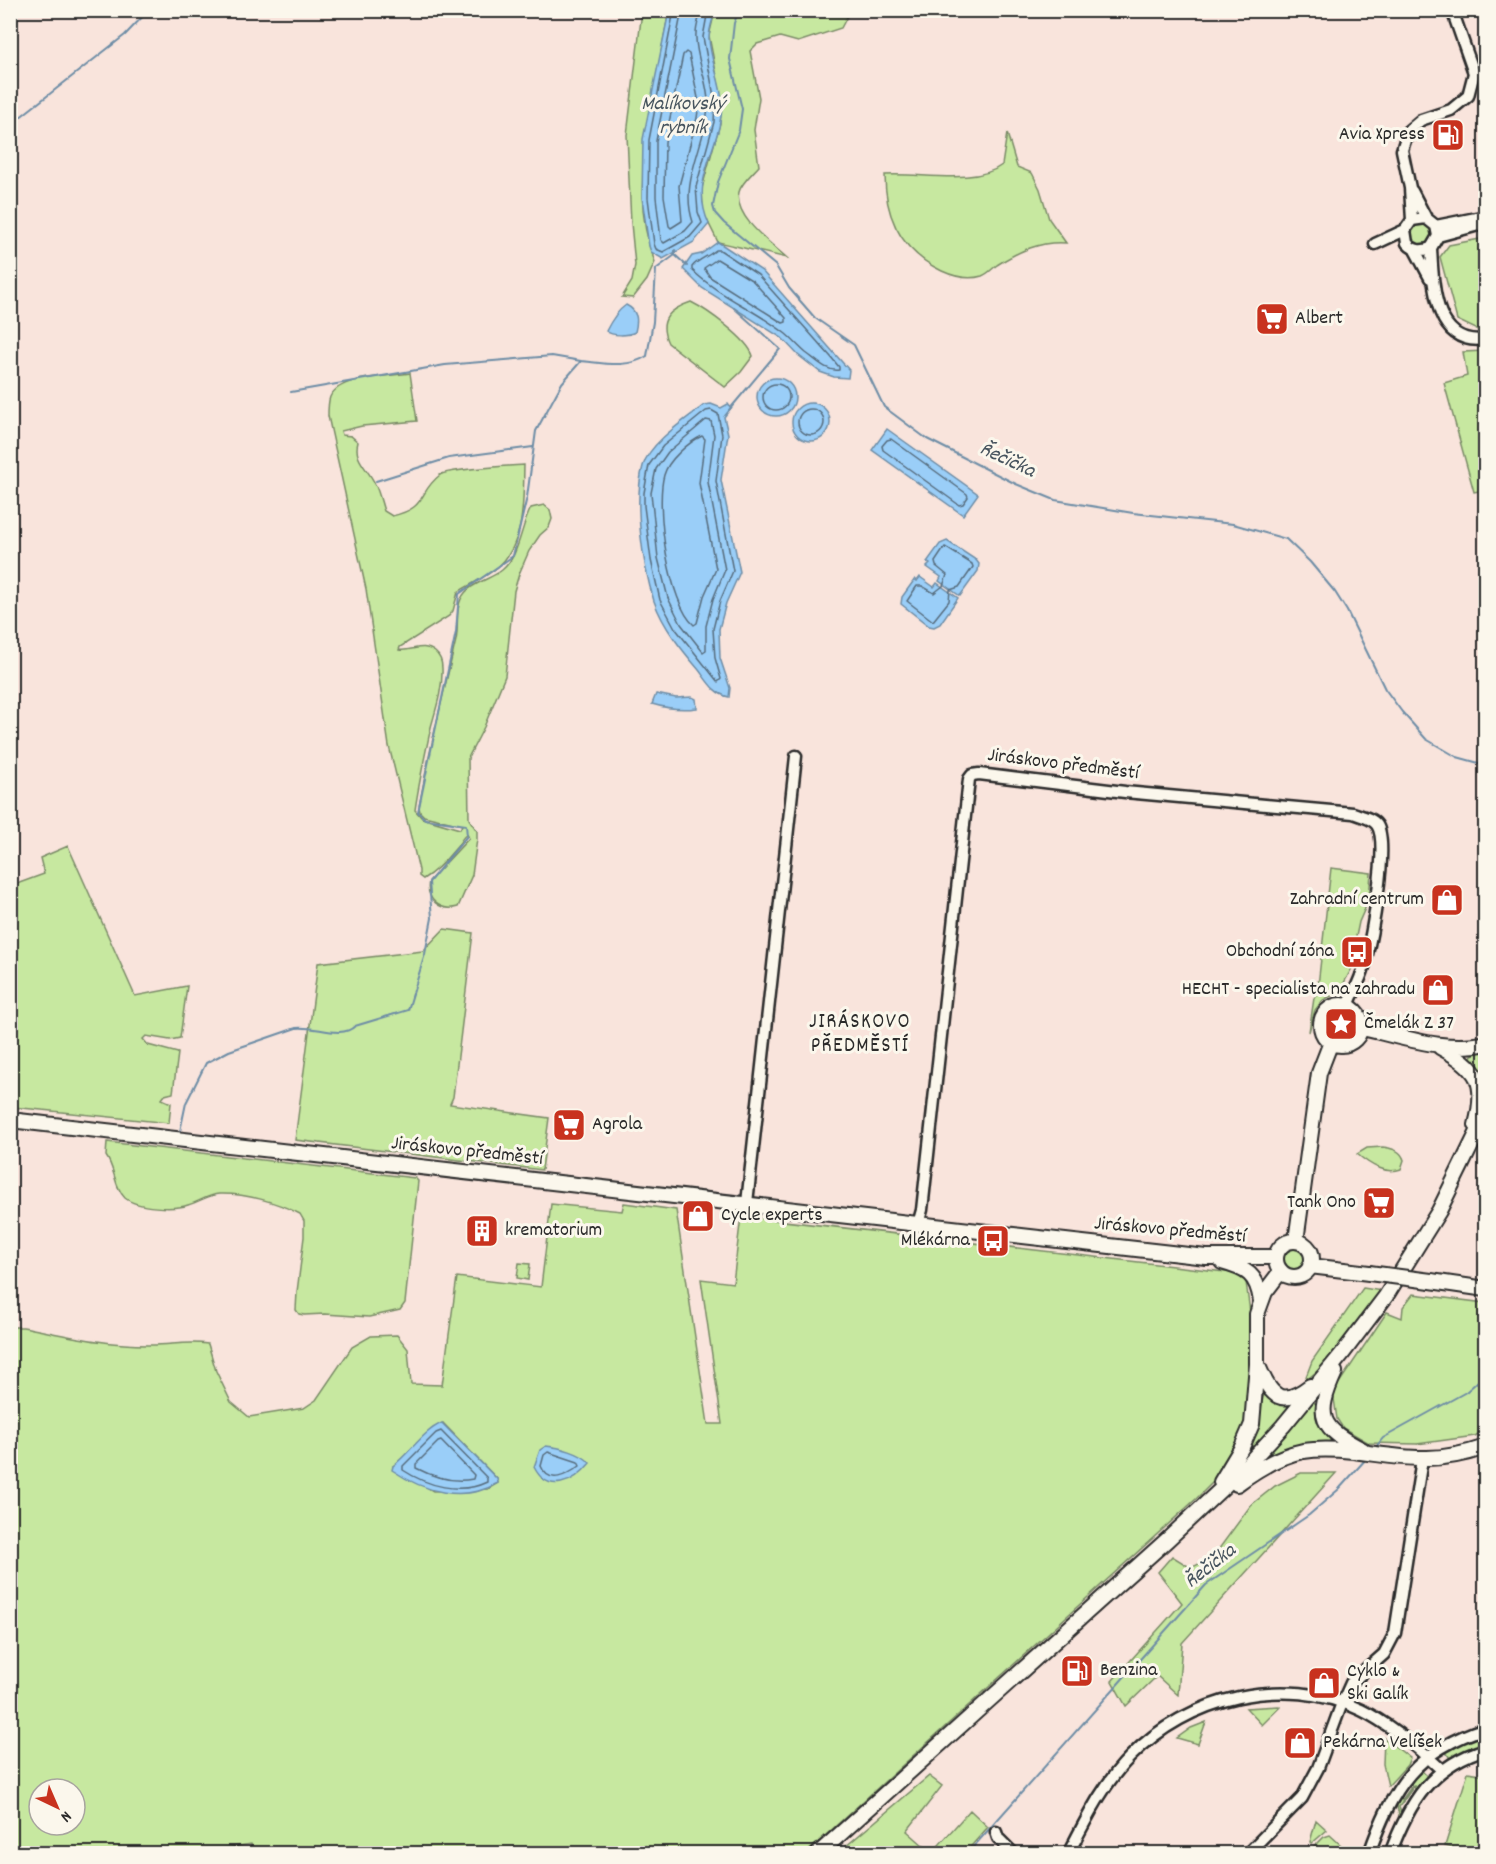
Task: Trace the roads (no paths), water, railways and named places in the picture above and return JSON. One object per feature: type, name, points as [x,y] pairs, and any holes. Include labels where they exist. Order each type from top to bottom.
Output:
[{"type":"main road","points":[[1335,1006],[1348,1006],[1358,1013],[1361,1028],[1358,1036],[1348,1044],[1342,1045],[1331,1042],[1323,1032],[1322,1026],[1325,1014],[1335,1006]]},
{"type":"main road","points":[[1361,1028],[1435,1045],[1466,1047],[1485,1043]]},
{"type":"main road","points":[[1296,1241],[1319,1073],[1331,1042]]},
{"type":"main road","points":[[1435,1045],[1466,1063],[1478,1080],[1481,1106],[1471,1148]]},
{"type":"main road","points":[[818,1854],[1205,1505],[1284,1426],[1386,1296],[1427,1233],[1471,1148],[1485,1115]]},
{"type":"main road","name":"Jiráskovo předměstí","points":[[10,1120],[1206,1257],[1276,1257]]},
{"type":"main road","points":[[1291,1241],[1296,1241],[1310,1250],[1312,1261],[1299,1276],[1290,1276],[1281,1271],[1276,1257],[1281,1247],[1291,1241]]},
{"type":"main road","points":[[1206,1257],[1239,1267],[1252,1275],[1259,1289],[1261,1301]]},
{"type":"main road","points":[[1310,1266],[1485,1290]]},
{"type":"main road","points":[[1205,1505],[1242,1447],[1248,1433],[1254,1413],[1257,1314],[1265,1292],[1281,1271]]},
{"type":"main road","points":[[1342,1354],[1327,1388],[1323,1405],[1324,1418],[1336,1435],[1365,1451]]},
{"type":"main road","points":[[1257,1364],[1269,1390],[1282,1398],[1301,1393],[1328,1371]]},
{"type":"main road","points":[[1205,1505],[1251,1474],[1281,1458],[1312,1450],[1365,1451],[1422,1458],[1450,1456],[1485,1447]]},
{"type":"street","points":[[1433,284],[1405,237],[1409,225],[1410,188],[1402,150],[1408,131],[1421,120],[1450,110],[1468,96],[1474,73],[1452,10]]},
{"type":"street","points":[[1410,188],[1426,218],[1437,231]]},
{"type":"street","points":[[1437,231],[1485,216]]},
{"type":"street","points":[[1426,218],[1419,218],[1375,244],[1426,250],[1431,248]]},
{"type":"street","points":[[1437,231],[1485,223]]},
{"type":"street","points":[[1437,231],[1431,248],[1433,284],[1444,324],[1454,334],[1466,340],[1485,339]]},
{"type":"street","points":[[747,1203],[796,756]]},
{"type":"street","name":"Jiráskovo předměstí","points":[[918,1224],[969,779],[972,775],[1353,813],[1368,818],[1377,826],[1382,841],[1376,905],[1363,970],[1348,1006]]},
{"type":"street","points":[[1247,1854],[1302,1798],[1318,1768],[1342,1703],[1352,1683],[1384,1654],[1395,1633],[1422,1458]]},
{"type":"street","points":[[1068,1854],[1092,1807],[1129,1758],[1162,1730],[1205,1706],[1247,1694],[1296,1692],[1359,1709],[1377,1719],[1442,1770]]},
{"type":"street","points":[[1369,1854],[1392,1797],[1404,1780],[1440,1747],[1468,1733],[1485,1728]]},
{"type":"street","points":[[1390,1854],[1409,1809],[1426,1785],[1442,1770],[1470,1754],[1485,1749]]},
{"type":"street","points":[[996,1832],[998,1838],[1014,1854]]},
{"type":"water","name":"Malíkovský rybník","points":[[669,11],[715,11],[709,38],[722,102],[721,118],[702,192],[709,224],[694,242],[663,259],[651,252],[649,246],[642,198],[643,139]]},
{"type":"water","points":[[718,242],[762,271],[849,370],[848,378],[834,377],[820,372],[798,355],[782,338],[702,288],[683,269],[692,256],[701,254]]},
{"type":"water","points":[[626,305],[633,310],[636,316],[635,332],[620,335],[606,331],[614,316]]},
{"type":"water","points":[[776,378],[790,383],[795,397],[790,411],[776,416],[762,411],[757,397],[762,383]]},
{"type":"water","points":[[811,403],[825,408],[830,422],[825,436],[811,441],[797,436],[792,422],[797,408]]},
{"type":"water","points":[[711,404],[721,408],[728,404],[731,408],[724,417],[728,434],[721,480],[740,572],[726,603],[719,629],[720,658],[730,688],[729,697],[719,693],[708,683],[662,620],[654,601],[646,570],[639,515],[640,481],[647,457],[669,432],[704,405]]},
{"type":"water","points":[[887,429],[978,494],[963,515],[872,450]]},
{"type":"water","points":[[947,541],[979,564],[978,571],[960,596],[939,581],[941,577],[927,567],[930,564],[927,562],[940,544]]},
{"type":"water","points":[[920,577],[934,587],[937,583],[958,598],[940,624],[934,627],[929,626],[901,604],[902,597],[915,579],[917,581]]},
{"type":"water","points":[[656,694],[676,698],[692,697],[696,699],[697,708],[674,709],[652,704]]},
{"type":"water","points":[[442,1423],[497,1479],[498,1483],[471,1492],[444,1492],[417,1484],[392,1470],[393,1466],[423,1437]]},
{"type":"water","points":[[546,1446],[570,1451],[582,1456],[590,1463],[569,1480],[561,1483],[546,1481],[534,1467],[540,1450]]},
{"type":"waterway","points":[[10,125],[125,35],[149,10]]},
{"type":"waterway","name":"Řečička","points":[[739,10],[734,23],[730,59],[742,109],[739,130],[718,182],[713,206],[715,213],[776,266],[789,288],[815,318],[854,345],[884,407],[927,439],[1016,484],[1055,500],[1133,513],[1233,524],[1286,539],[1310,562],[1335,592],[1347,611],[1385,689],[1402,712],[1426,739],[1457,757],[1486,765]]},
{"type":"waterway","points":[[675,250],[675,255],[687,266]]},
{"type":"waterway","points":[[179,1136],[186,1103],[206,1063],[229,1051],[296,1028],[343,1032],[355,1026],[408,1010],[425,954],[432,918],[429,882],[467,836],[466,825],[425,819],[418,812],[456,632],[459,594],[513,556],[527,497],[536,431],[562,383],[581,361],[623,364],[647,356],[653,322],[656,269],[675,255]]},
{"type":"waterway","points":[[729,410],[780,349],[734,308]]},
{"type":"waterway","points":[[291,392],[445,365],[552,356],[581,361]]},
{"type":"waterway","points":[[376,481],[449,458],[533,447]]},
{"type":"waterway","name":"Řečička","points":[[1375,1448],[1383,1438],[1466,1392],[1486,1374]]},
{"type":"waterway","name":"Řečička","points":[[967,1854],[1206,1585],[1309,1515],[1339,1489],[1366,1459]]},
{"type":"place","name":"Avia Xpress","points":[[1448,135]]},
{"type":"place","name":"Albert","points":[[1272,319]]},
{"type":"place","name":"Zahradní centrum","points":[[1447,900]]},
{"type":"place","name":"Obchodní zóna","points":[[1357,952]]},
{"type":"place","name":"HECHT - specialista na zahradu","points":[[1438,990]]},
{"type":"place","name":"Čmelák Z 37","points":[[1341,1024]]},
{"type":"place","name":"Agrola","points":[[569,1125]]},
{"type":"place","name":"Tank Ono","points":[[1379,1203]]},
{"type":"place","name":"Cycle experts","points":[[698,1216]]},
{"type":"place","name":"krematorium","points":[[482,1231]]},
{"type":"place","name":"Mlékárna","points":[[993,1241]]},
{"type":"place","name":"Benzina","points":[[1077,1671]]},
{"type":"place","name":"Cyklo & Ski Galík","points":[[1324,1683]]},
{"type":"place","name":"Pekárna Velíšek","points":[[1300,1743]]},
{"type":"district","name":"JIRÁSKOVO PŘEDMĚSTÍ","points":[[860,1035]]}]
